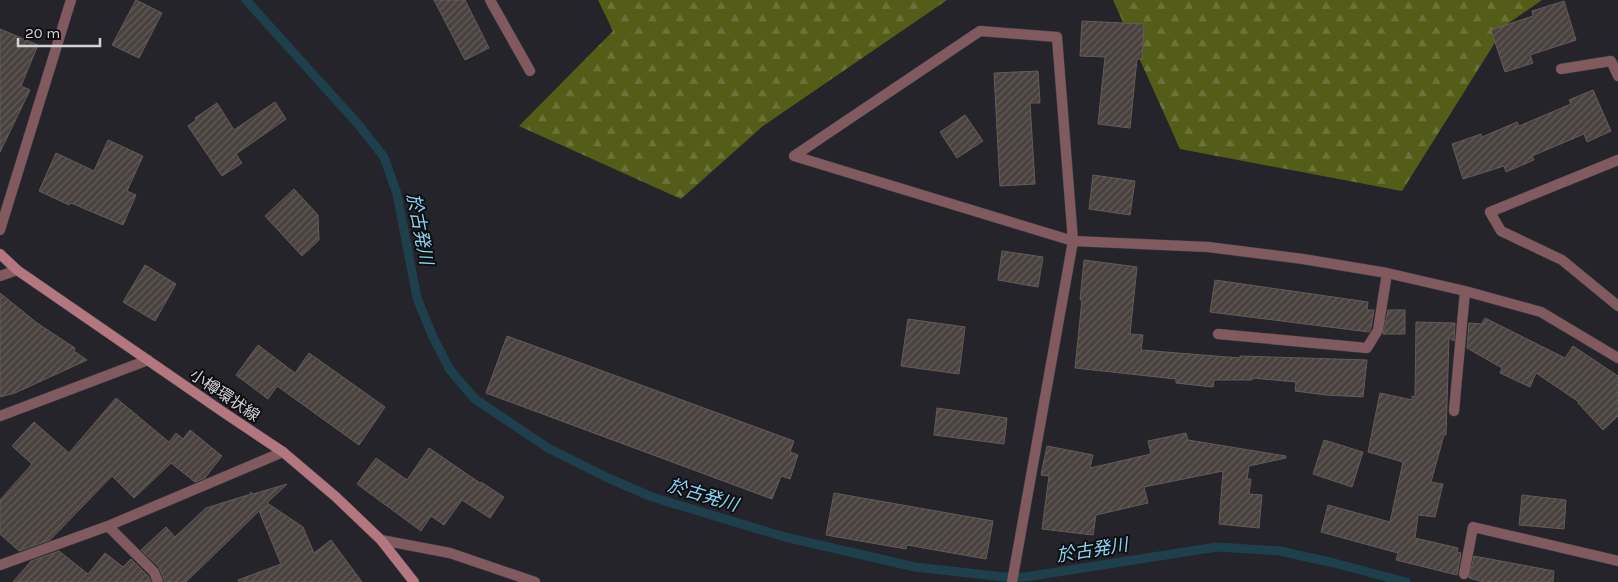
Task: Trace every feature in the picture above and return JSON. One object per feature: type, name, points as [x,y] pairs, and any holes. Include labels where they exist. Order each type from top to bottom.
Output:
[{"type":"main road","name":"小樽環状線","points":[[0,254],[17,270],[283,452],[336,497],[381,540],[414,582]]},
{"type":"street","points":[[0,230],[71,0]]},
{"type":"street","points":[[490,0],[530,72]]},
{"type":"street","points":[[1012,582],[1073,241],[1057,37],[980,31],[794,156],[1073,241],[1208,247],[1303,259],[1386,273],[1465,291],[1542,312],[1618,358]]},
{"type":"street","points":[[1561,69],[1611,61],[1618,76]]},
{"type":"street","points":[[1618,160],[1490,212],[1501,231],[1562,260],[1618,306]]},
{"type":"street","points":[[0,276],[17,270]]},
{"type":"street","points":[[1218,334],[1366,348],[1378,330],[1386,273]]},
{"type":"street","points":[[1454,411],[1465,291]]},
{"type":"street","points":[[0,416],[148,360]]},
{"type":"street","points":[[0,565],[108,526],[283,452]]},
{"type":"street","points":[[108,526],[154,572],[158,582]]},
{"type":"street","points":[[1464,574],[1473,527],[1618,561]]},
{"type":"street","points":[[381,540],[450,553],[536,582]]},
{"type":"green space","points":[[598,0],[947,0],[763,126],[681,199],[519,126],[613,31]]},
{"type":"green space","points":[[1113,0],[1542,0],[1506,25],[1402,191],[1180,149]]},
{"type":"building","points":[[136,0],[162,13],[139,58],[112,45]]},
{"type":"building","points":[[434,0],[465,0],[489,48],[465,60]]},
{"type":"building","points":[[1564,1],[1576,40],[1530,55],[1533,63],[1505,72],[1491,30],[1533,16],[1532,11]]},
{"type":"building","points":[[1082,21],[1144,24],[1142,59],[1137,59],[1130,128],[1098,124],[1105,57],[1080,56]]},
{"type":"building","points":[[0,29],[38,45],[21,86],[30,90],[0,152]]},
{"type":"building","points":[[1038,71],[1040,103],[1030,103],[1035,184],[1000,186],[994,73]]},
{"type":"building","points":[[1593,90],[1611,131],[1587,142],[1584,134],[1532,156],[1534,160],[1506,172],[1504,166],[1463,179],[1452,144],[1481,134],[1482,137],[1517,122],[1519,126],[1571,104],[1569,100]]},
{"type":"building","points":[[275,102],[286,119],[236,154],[242,163],[222,176],[188,126],[196,120],[195,118],[217,103],[234,130]]},
{"type":"building","points":[[965,115],[983,141],[957,158],[940,132]]},
{"type":"building","points":[[108,140],[143,156],[127,191],[136,195],[123,225],[71,203],[69,205],[39,191],[56,153],[94,171]]},
{"type":"building","points":[[1093,175],[1135,181],[1130,215],[1089,209]]},
{"type":"building","points":[[294,189],[318,215],[319,240],[302,256],[265,216]]},
{"type":"building","points":[[1002,251],[1043,257],[1038,287],[998,280]]},
{"type":"building","points":[[1084,260],[1137,267],[1130,334],[1143,335],[1141,350],[1240,358],[1240,356],[1367,360],[1363,397],[1295,391],[1296,382],[1252,378],[1252,380],[1214,380],[1213,387],[1176,383],[1176,379],[1075,368]]},
{"type":"building","points":[[145,265],[176,284],[155,321],[123,302]]},
{"type":"building","points":[[1215,280],[1368,302],[1367,310],[1374,310],[1371,328],[1369,332],[1210,312]]},
{"type":"building","points":[[0,293],[37,323],[75,348],[74,351],[87,360],[15,393],[0,397]]},
{"type":"building","points":[[1388,310],[1405,310],[1405,334],[1383,334]]},
{"type":"building","points":[[1485,318],[1565,358],[1573,346],[1618,376],[1618,416],[1603,430],[1579,402],[1536,373],[1530,387],[1500,373],[1502,368],[1467,348],[1469,323],[1482,324]]},
{"type":"building","points":[[908,319],[965,327],[959,374],[901,366]]},
{"type":"building","points":[[1416,322],[1455,323],[1454,341],[1449,338],[1446,435],[1444,435],[1431,482],[1443,484],[1435,517],[1418,515],[1415,538],[1458,548],[1457,552],[1461,553],[1457,575],[1396,560],[1398,553],[1321,532],[1328,505],[1390,522],[1403,462],[1368,452],[1380,393],[1412,400],[1412,396],[1415,397]]},
{"type":"building","points":[[507,336],[794,441],[790,452],[798,455],[790,479],[781,476],[772,499],[486,393]]},
{"type":"building","points":[[258,345],[295,373],[309,353],[385,407],[359,445],[277,386],[268,399],[236,375]]},
{"type":"building","points":[[116,398],[169,442],[176,433],[183,439],[190,430],[222,456],[205,478],[195,482],[171,463],[134,498],[112,476],[50,540],[19,551],[0,534],[0,500],[32,464],[12,446],[34,422],[69,453]]},
{"type":"building","points":[[937,408],[1007,418],[1004,444],[934,435]]},
{"type":"building","points":[[1186,433],[1188,440],[1286,456],[1286,458],[1249,466],[1247,479],[1251,479],[1249,494],[1262,495],[1259,528],[1219,524],[1223,471],[1144,487],[1148,503],[1096,515],[1093,535],[1042,529],[1049,476],[1041,475],[1047,446],[1093,455],[1090,468],[1151,454],[1148,441]]},
{"type":"building","points":[[1324,440],[1363,452],[1352,487],[1313,474]]},
{"type":"building","points":[[429,448],[504,497],[490,518],[462,500],[444,525],[431,516],[421,531],[357,484],[376,458],[407,480]]},
{"type":"building","points":[[287,484],[267,503],[303,527],[314,553],[331,540],[362,582],[239,582],[238,580],[281,564],[259,511],[186,582],[165,582],[159,567],[141,550],[166,527],[175,537],[206,508],[251,494],[250,492],[253,494]]},
{"type":"building","points":[[834,493],[993,521],[986,559],[907,545],[906,549],[826,535]]},
{"type":"building","points":[[1522,495],[1566,500],[1564,529],[1519,525]]},
{"type":"building","points":[[59,551],[88,574],[105,553],[123,567],[131,559],[148,576],[151,582],[13,582],[31,561]]},
{"type":"building","points":[[1474,556],[1554,571],[1553,582],[1484,582],[1469,578]]},
{"type":"waterway","name":"於古発川","points":[[246,0],[358,124],[384,157],[397,194],[417,298],[432,335],[450,370],[475,399],[548,448],[608,478],[652,497],[785,537],[915,567],[1004,577],[1025,577],[1217,547],[1280,551],[1406,582]]}]
